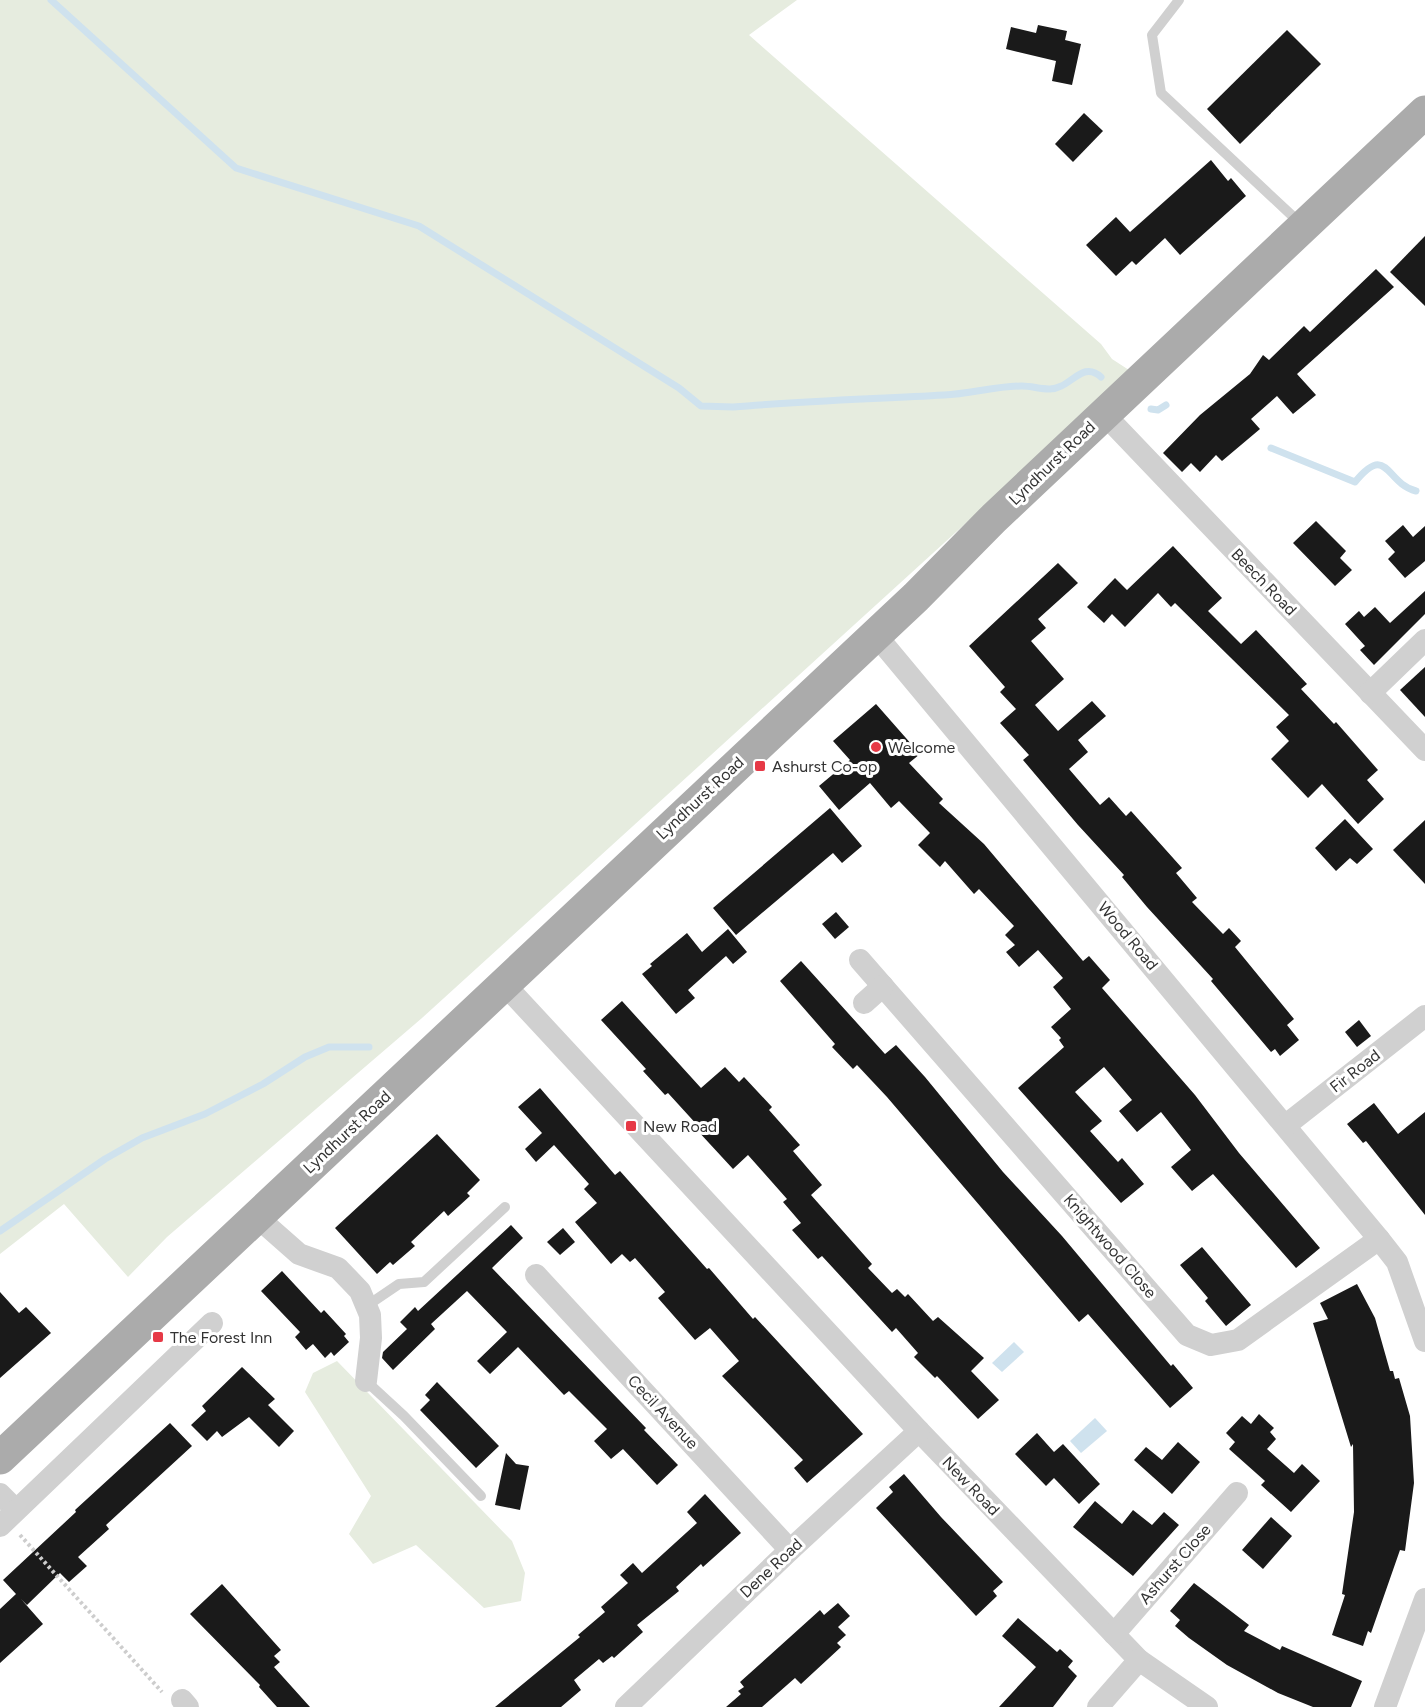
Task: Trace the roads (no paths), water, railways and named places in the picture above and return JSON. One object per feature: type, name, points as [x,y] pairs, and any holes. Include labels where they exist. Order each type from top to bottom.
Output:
[{"type":"main road","name":"Lyndhurst Road","points":[[0,1458],[875,634],[1104,414],[1425,112]]},
{"type":"street","name":"Beech Road","points":[[1104,414],[1425,750]]},
{"type":"street","name":"Wood Road","points":[[875,634],[1286,1125],[1397,1262],[1425,1341]]},
{"type":"street","points":[[1370,693],[1425,640]]},
{"type":"street","name":"Knightwood Close","points":[[860,960],[1187,1335],[1211,1345],[1238,1340],[1379,1239]]},
{"type":"street","name":"New Road","points":[[504,984],[919,1431],[1139,1660],[1208,1707]]},
{"type":"street","points":[[864,1003],[883,986]]},
{"type":"street","name":"Fir Road","points":[[1286,1125],[1425,1016]]},
{"type":"street","points":[[256,1217],[299,1254],[338,1268],[360,1291],[368,1305],[371,1338],[366,1381]]},
{"type":"street","name":"Cecil Avenue","points":[[536,1275],[790,1550]]},
{"type":"street","points":[[0,1494],[7,1519],[212,1323]]},
{"type":"street","name":"Dene Road","points":[[626,1707],[790,1550],[919,1431]]},
{"type":"street","name":"Ashurst Close","points":[[1114,1634],[1237,1493]]},
{"type":"street","points":[[1385,1707],[1425,1599]]},
{"type":"street","points":[[1098,1707],[1139,1660]]},
{"type":"lane","points":[[1179,0],[1152,35],[1161,93],[1304,226]]},
{"type":"lane","points":[[368,1305],[399,1284],[423,1282],[505,1208]]},
{"type":"lane","points":[[366,1381],[404,1416],[481,1496]]},
{"type":"water","points":[[1014,1342],[1024,1352],[1002,1372],[992,1363]]},
{"type":"water","points":[[1095,1418],[1107,1431],[1081,1453],[1070,1441]]},
{"type":"waterway","points":[[51,0],[236,168],[419,226],[679,388],[701,406],[733,407],[944,395],[1012,386],[1049,389],[1063,385],[1088,371],[1101,377]]},
{"type":"waterway","points":[[1151,409],[1158,410],[1166,405]]},
{"type":"waterway","points":[[1271,448],[1355,482],[1374,465],[1381,465],[1406,487],[1416,491]]},
{"type":"waterway","points":[[0,1231],[105,1159],[142,1138],[205,1114],[263,1084],[305,1057],[329,1047],[369,1047]]},
{"type":"place","name":"Welcome","points":[[876,747]]},
{"type":"place","name":"Ashurst Co-op","points":[[760,766]]},
{"type":"place","name":"New Road","points":[[631,1126]]},
{"type":"place","name":"The Forest Inn","points":[[158,1337]]}]
